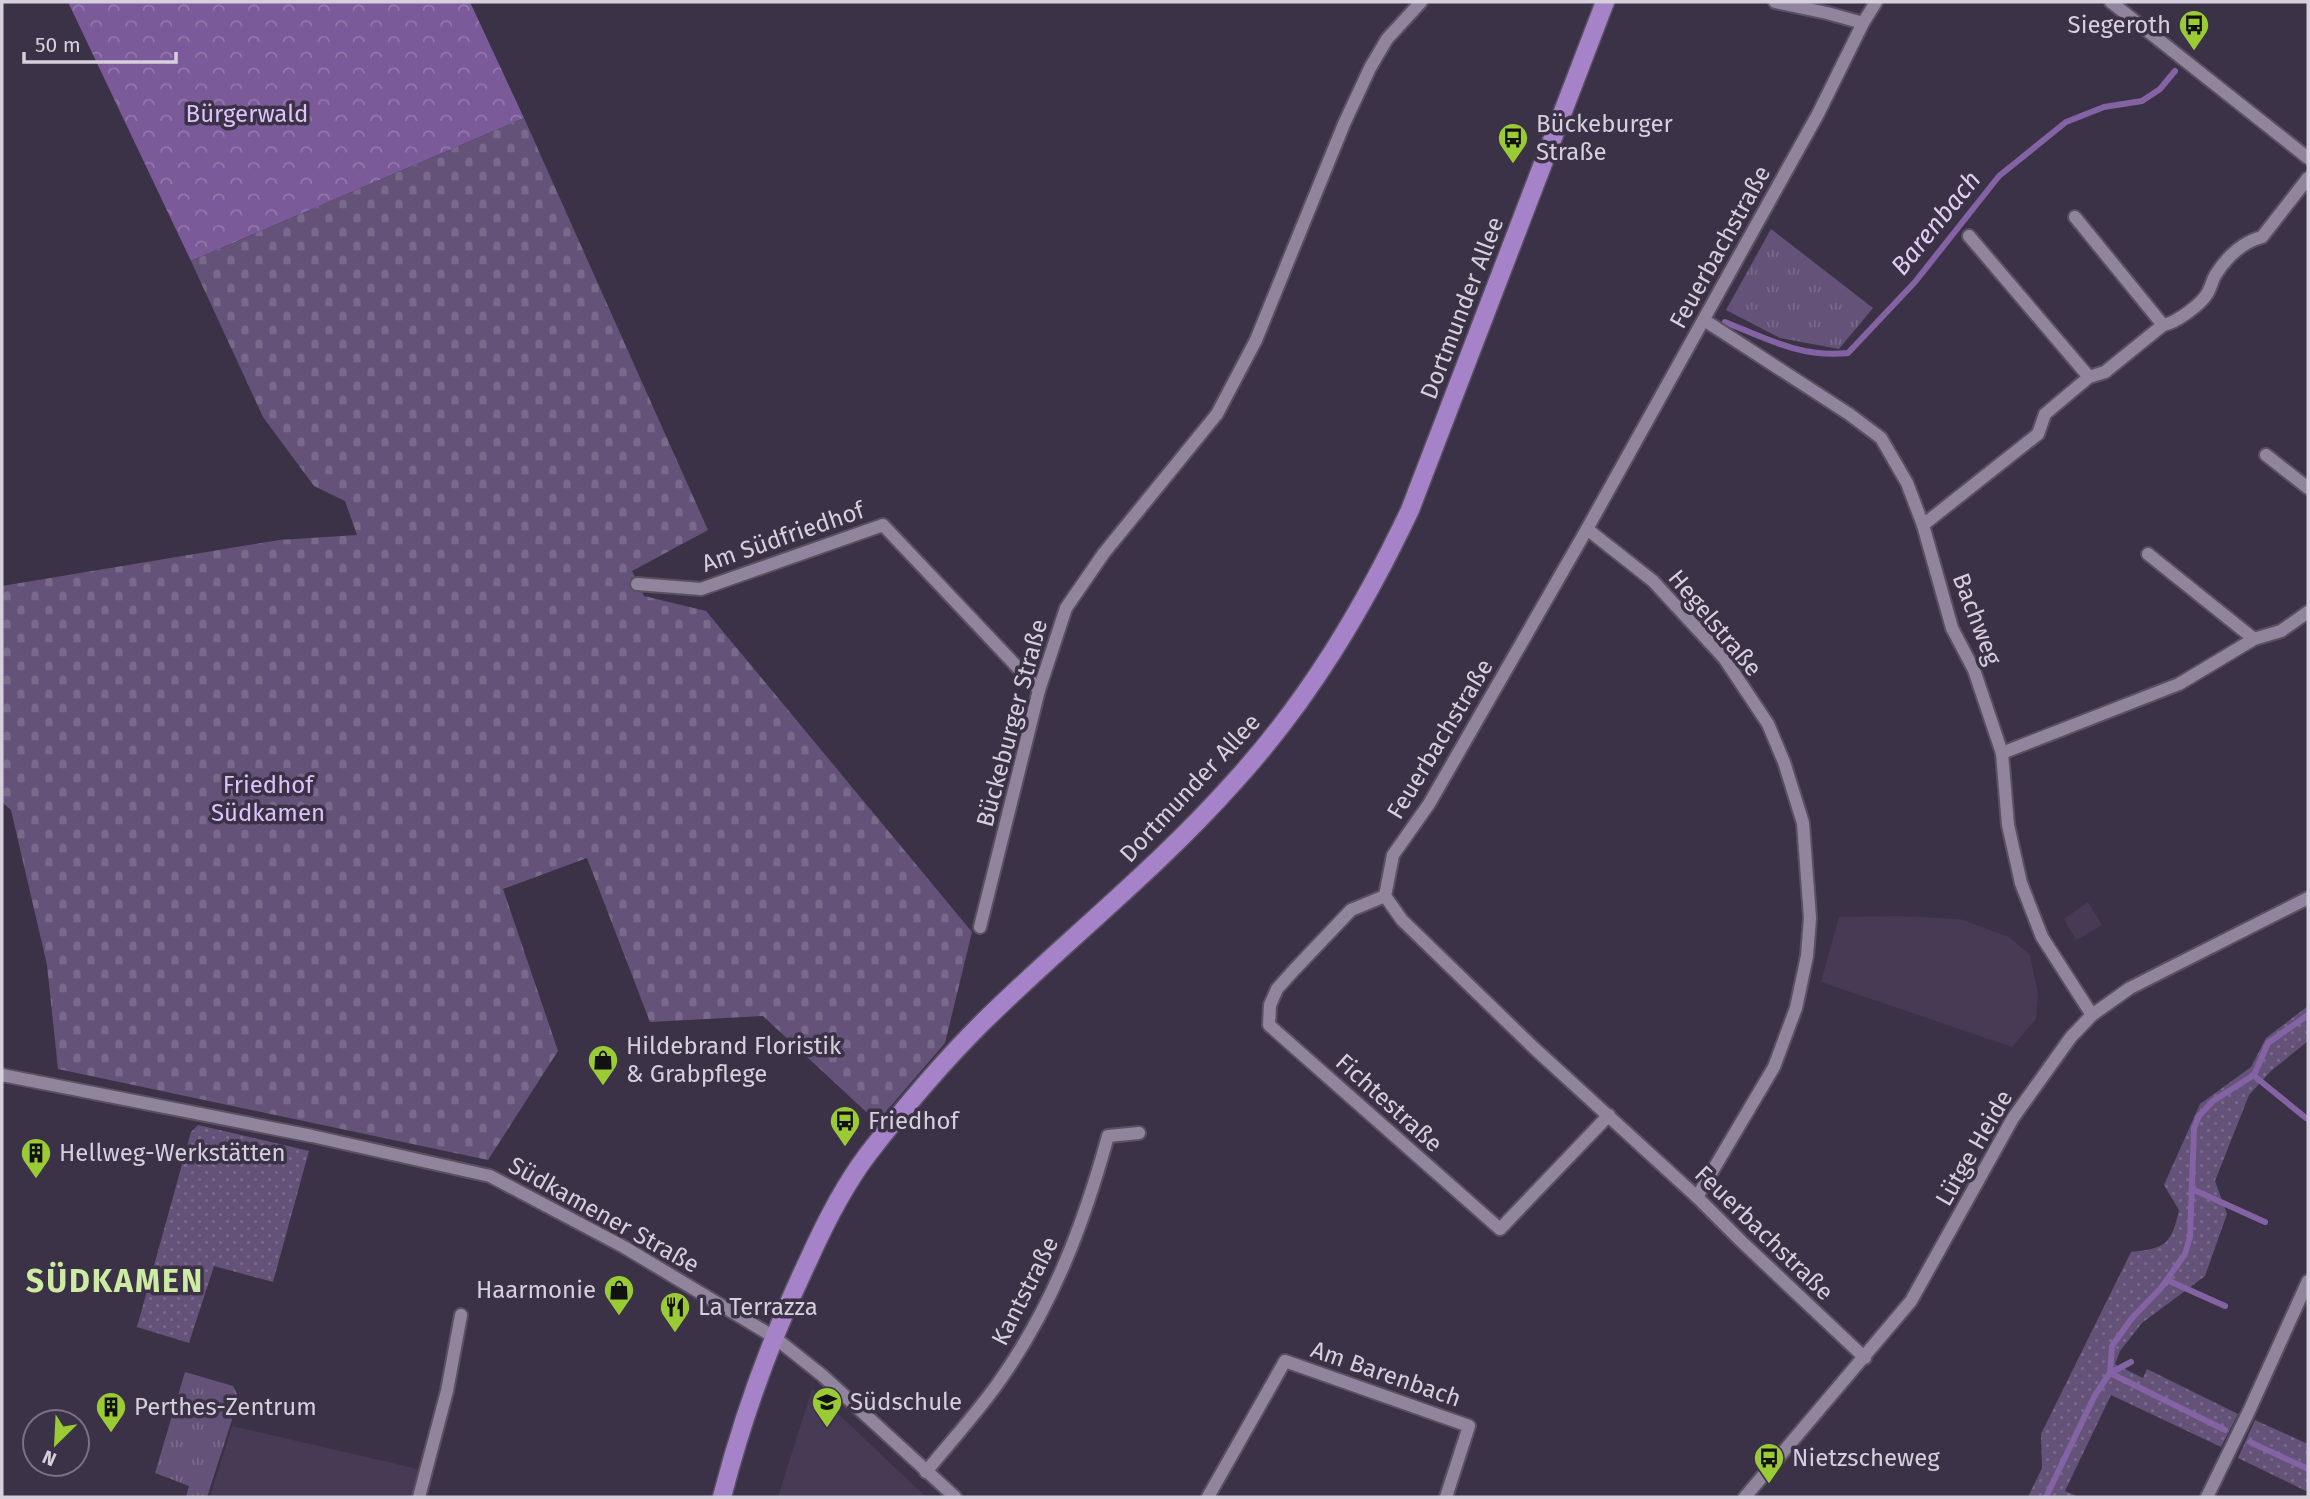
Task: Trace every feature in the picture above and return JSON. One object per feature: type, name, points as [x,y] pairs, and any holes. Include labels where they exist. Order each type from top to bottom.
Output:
[{"type":"main road","name":"Dortmunder Allee","points":[[722,1497],[747,1413],[774,1337],[834,1206],[875,1146],[940,1068],[980,1026],[1111,907],[1234,783],[1268,743],[1338,647],[1380,573],[1410,510],[1605,2]]},
{"type":"street","name":"Bückeburger Straße","points":[[980,927],[1039,690],[1066,608],[1130,520],[1217,414],[1256,340],[1344,124],[1370,68],[1387,39],[1421,2]]},
{"type":"street","points":[[1775,2],[1863,23],[1876,2]]},
{"type":"street","points":[[2111,2],[2308,158]]},
{"type":"street","name":"Feuerbachstraße","points":[[1863,23],[1818,114],[1587,529],[1429,804],[1393,855],[1385,896],[1402,920],[1534,1048],[1698,1197],[1865,1359]]},
{"type":"street","points":[[1923,525],[2038,434],[2045,414],[2089,377],[2105,372],[2163,325],[2173,323],[2207,295],[2216,274],[2238,248],[2252,239],[2262,237],[2308,178]]},
{"type":"street","points":[[2075,217],[2163,325]]},
{"type":"street","points":[[1969,236],[2089,377]]},
{"type":"street","name":"Bachweg","points":[[1704,320],[1849,414],[1881,438],[1907,483],[1923,525],[1952,628],[1974,670],[2002,752],[2008,825],[2021,883],[2042,937],[2092,1016]]},
{"type":"street","points":[[2266,455],[2308,488]]},
{"type":"street","name":"Am Südfriedhof","points":[[637,584],[701,589],[883,525],[1039,690]]},
{"type":"street","name":"Hegelstraße","points":[[1587,529],[1653,581],[1724,659],[1768,724],[1784,762],[1802,823],[1810,918],[1807,956],[1796,1008],[1774,1067],[1698,1197]]},
{"type":"street","points":[[2148,554],[2254,639]]},
{"type":"street","points":[[2002,752],[2179,684],[2254,639],[2281,631],[2308,612]]},
{"type":"street","name":"Fichtestraße","points":[[1385,896],[1351,910],[1294,970],[1277,989],[1270,1005],[1269,1025],[1500,1229],[1609,1115]]},
{"type":"street","name":"Lütge Heide","points":[[1745,1497],[1865,1359],[1911,1301],[2013,1118],[2056,1057],[2092,1016],[2130,988],[2308,898]]},
{"type":"street","name":"Südkamener Straße","points":[[2,1075],[312,1136],[490,1176],[624,1247],[774,1337],[823,1376],[954,1497]]},
{"type":"street","name":"Kantstraße","points":[[926,1472],[1003,1377],[1043,1312],[1073,1248],[1108,1136],[1139,1133]]},
{"type":"street","points":[[2207,1497],[2305,1297],[2308,1281]]},
{"type":"street","points":[[419,1497],[447,1391],[461,1315]]},
{"type":"street","name":"Am Barenbach","points":[[1208,1497],[1285,1361],[1469,1426],[1446,1497]]},
{"type":"shaded area","points":[[2088,902],[2102,925],[2076,940],[2064,919]]},
{"type":"shaded area","points":[[1839,917],[1960,919],[2009,937],[2030,955],[2038,994],[2036,1019],[2012,1047],[1821,982]]},
{"type":"shaded area","name":"Südschule","points":[[812,1389],[926,1497],[778,1497]]},
{"type":"shaded area","points":[[232,1426],[418,1469],[411,1497],[210,1497]]},
{"type":"green space","name":"Bürgerwald","points":[[68,2],[470,2],[524,118],[191,261]]},
{"type":"green space","name":"Friedhof Südkamen","points":[[524,118],[708,530],[632,571],[644,596],[706,611],[972,932],[945,1043],[877,1122],[763,1016],[650,1022],[587,858],[503,889],[558,1051],[488,1160],[58,1069],[47,965],[11,810],[2,802],[2,586],[279,540],[357,535],[345,501],[314,486],[263,417],[191,261]]},
{"type":"green space","points":[[1771,229],[1873,308],[1839,349],[1780,338],[1726,310]]},
{"type":"green space","points":[[2308,1006],[2308,1041],[2271,1071],[2249,1095],[2215,1181],[2227,1214],[2205,1276],[2142,1323],[2120,1351],[2115,1364],[2143,1378],[2147,1369],[2238,1414],[2221,1447],[2111,1395],[2065,1491],[2079,1497],[2028,1497],[2042,1468],[2041,1434],[2131,1252],[2152,1249],[2170,1238],[2179,1210],[2164,1185],[2200,1104],[2251,1067],[2266,1038]]},
{"type":"green space","points":[[198,1125],[309,1151],[273,1282],[214,1266],[189,1343],[137,1327],[191,1132]]},
{"type":"green space","points":[[185,1372],[233,1386],[239,1398],[207,1497],[186,1497],[189,1486],[155,1473]]},
{"type":"green space","points":[[2255,1420],[2308,1444],[2308,1492],[2238,1458]]},
{"type":"waterway","name":"Barenbach","points":[[1725,322],[1800,350],[1848,353],[1915,282],[1999,176],[2066,122],[2104,107],[2142,101],[2160,89],[2175,71]]},
{"type":"waterway","points":[[2225,1430],[2110,1373],[2112,1346],[2132,1318],[2161,1288],[2185,1254],[2190,1237],[2194,1128],[2199,1116],[2213,1101],[2254,1075],[2268,1043],[2308,1015]]},
{"type":"waterway","points":[[2253,1075],[2306,1118]]},
{"type":"waterway","points":[[2192,1189],[2265,1222]]},
{"type":"waterway","points":[[2167,1280],[2225,1306]]},
{"type":"waterway","points":[[2046,1497],[2095,1395],[2110,1373],[2131,1362]]},
{"type":"waterway","points":[[2250,1442],[2308,1469]]},
{"type":"place","name":"Siegeroth","points":[[2194,52]]},
{"type":"place","name":"Bückeburger Straße","points":[[1513,165]]},
{"type":"place","name":"Hildebrand Floristik & Grabpflege","points":[[603,1087]]},
{"type":"place","name":"Friedhof","points":[[845,1148]]},
{"type":"place","name":"Hellweg-Werkstätten","points":[[36,1180]]},
{"type":"place","name":"Haarmonie","points":[[619,1317]]},
{"type":"place","name":"La Terrazza","points":[[675,1334]]},
{"type":"place","name":"Südschule","points":[[827,1429]]},
{"type":"place","name":"Perthes-Zentrum","points":[[111,1434]]},
{"type":"place","name":"Nietzscheweg","points":[[1769,1485]]},
{"type":"district","name":"SÜDKAMEN","points":[[115,1281]]}]
